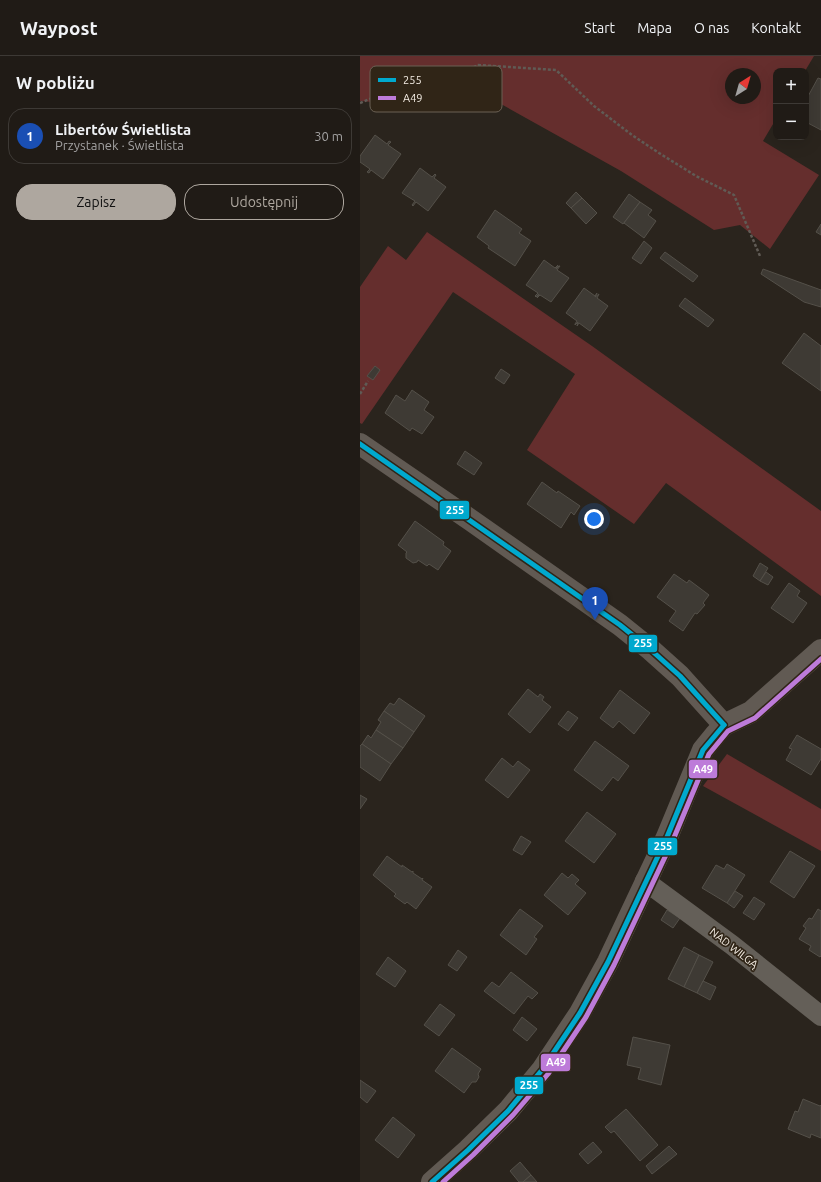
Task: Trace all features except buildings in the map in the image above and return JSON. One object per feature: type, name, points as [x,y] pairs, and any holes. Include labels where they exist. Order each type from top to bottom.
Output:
[{"type":"street","points":[[360,444],[620,625],[680,676],[724,725]]},
{"type":"street","points":[[432,1182],[508,1111],[542,1070],[580,1013],[608,962],[666,837],[703,750],[724,725],[751,712],[821,650]]},
{"type":"street","name":"NAD WILGĄ","points":[[645,881],[732,945],[821,1016]]},
{"type":"path","points":[[476,66],[494,66]]},
{"type":"path","points":[[502,67],[556,70],[594,106],[632,135],[696,176],[734,195],[760,256]]},
{"type":"path","points":[[360,103],[370,99]]},
{"type":"path","points":[[360,394],[368,381]]},
{"type":"shaded area","points":[[360,56],[814,56],[807,68],[773,68],[773,124],[763,141],[819,175],[770,249],[740,225],[714,230],[621,171],[502,105],[502,66],[370,66],[370,102],[360,101]]},
{"type":"shaded area","points":[[427,232],[592,346],[821,511],[821,596],[666,483],[634,524],[527,450],[575,374],[453,292],[362,424],[360,423],[360,287],[388,246],[406,260]]},
{"type":"shaded area","points":[[727,754],[821,809],[821,851],[703,786]]},
{"type":"transit line","name":"255","points":[[360,444],[620,625],[680,676],[724,725]]},
{"type":"transit line","name":"A49","points":[[443,1182],[473,1155],[513,1115],[548,1074],[586,1017],[614,965],[673,840],[709,754],[728,731],[755,718],[821,659]]},
{"type":"transit line","name":"255","points":[[432,1182],[508,1111],[542,1070],[580,1013],[608,962],[667,837],[703,750],[724,725]]},
{"type":"place","name":"Libertów Świetlista","points":[[595,620]]}]
